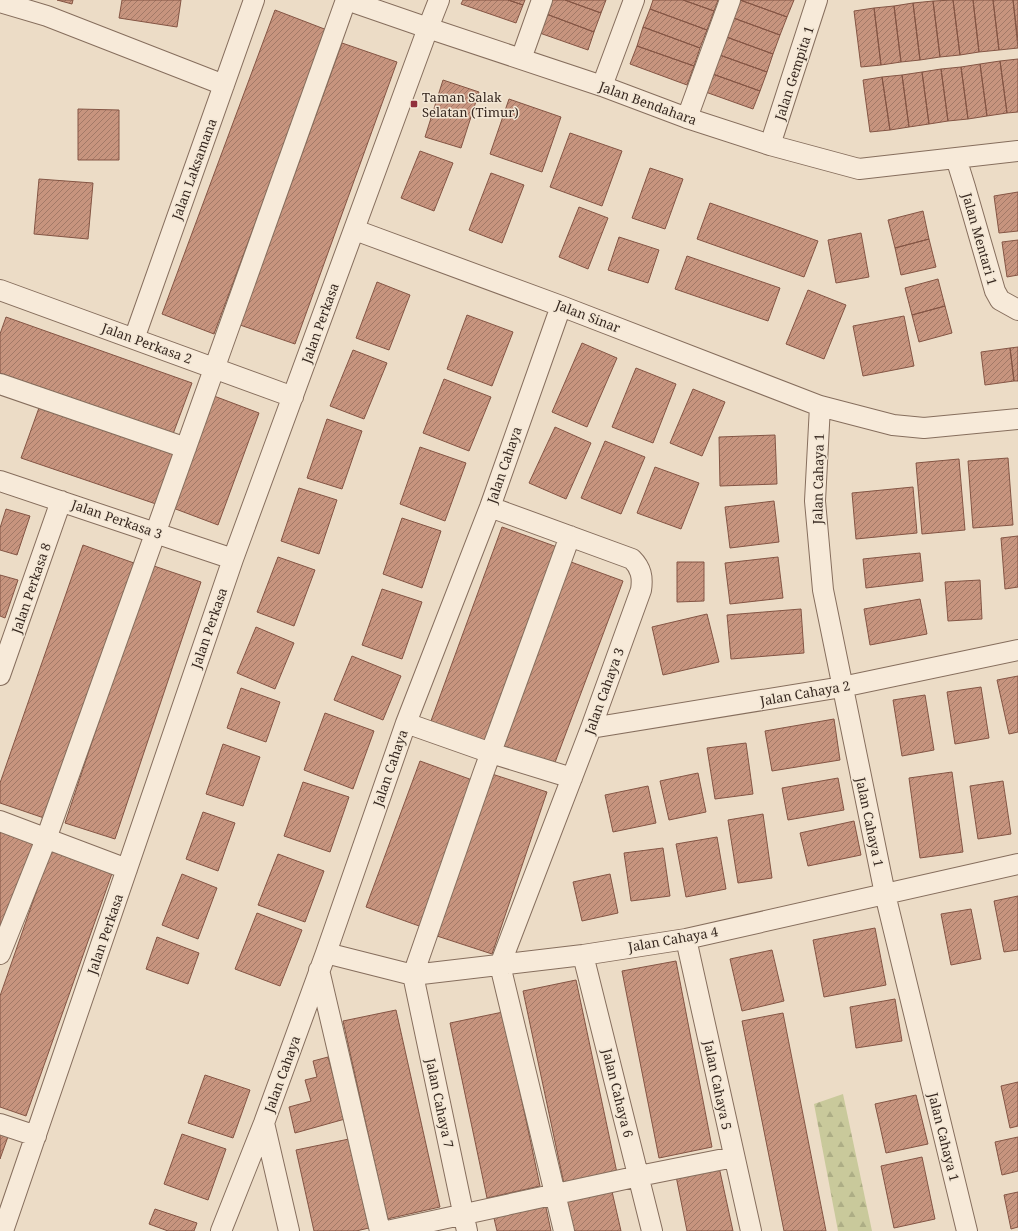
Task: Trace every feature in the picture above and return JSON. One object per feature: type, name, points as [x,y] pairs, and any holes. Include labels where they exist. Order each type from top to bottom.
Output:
[{"type":"street","name":"Jalan Laksamana","points":[[134,339],[254,0]]},
{"type":"street","points":[[0,954],[46,839],[347,0]]},
{"type":"street","name":"Jalan Bendahara","points":[[347,0],[602,86],[688,118],[770,145],[859,169],[1018,152]]},
{"type":"street","name":"Jalan Perkasa","points":[[3,1231],[233,559],[439,0]]},
{"type":"street","points":[[521,59],[542,0]]},
{"type":"street","points":[[602,86],[634,0]]},
{"type":"street","points":[[688,118],[730,0]]},
{"type":"street","name":"Jalan Gempita 1","points":[[770,145],[817,0]]},
{"type":"street","points":[[0,2],[47,16],[224,84]]},
{"type":"street","name":"Jalan Mentari 1","points":[[956,158],[995,291],[1000,300],[1018,310]]},
{"type":"street","name":"Jalan Sinar","points":[[355,230],[561,306],[820,406],[893,425],[924,428],[1018,419]]},
{"type":"street","name":"Jalan Perkasa 2","points":[[0,290],[293,397]]},
{"type":"street","name":"Jalan Cahaya","points":[[221,1231],[264,1123],[406,723],[490,507],[561,306]]},
{"type":"street","points":[[0,384],[186,448]]},
{"type":"street","name":"Jalan Cahaya 1","points":[[820,406],[815,501],[823,590],[885,894],[967,1231]]},
{"type":"street","name":"Jalan Perkasa 3","points":[[0,480],[233,559]]},
{"type":"street","name":"Jalan Perkasa 8","points":[[1,670],[61,500]]},
{"type":"street","name":"Jalan Cahaya 3","points":[[490,507],[632,559],[640,570],[643,580],[641,590],[572,778],[500,965]]},
{"type":"street","points":[[413,975],[491,753],[570,536]]},
{"type":"street","name":"Jalan Cahaya 2","points":[[590,728],[842,687],[1018,650]]},
{"type":"street","points":[[406,723],[491,753],[572,778]]},
{"type":"street","points":[[0,821],[127,869]]},
{"type":"street","name":"Jalan Cahaya 4","points":[[322,962],[413,975],[583,955],[686,939],[1018,864]]},
{"type":"street","name":"Jalan Cahaya 5","points":[[686,939],[751,1231]]},
{"type":"street","name":"Jalan Cahaya 6","points":[[583,955],[652,1231]]},
{"type":"street","points":[[322,962],[380,1231]]},
{"type":"street","points":[[500,965],[564,1231]]},
{"type":"street","name":"Jalan Cahaya 7","points":[[413,975],[465,1223]]},
{"type":"street","points":[[264,1123],[289,1231]]},
{"type":"street","points":[[0,1124],[36,1136]]},
{"type":"street","points":[[387,1231],[465,1223],[555,1194],[734,1157]]},
{"type":"green space","points":[[843,1094],[872,1231],[838,1231],[814,1104]]},
{"type":"building","points":[[57,0],[73,0],[72,4]]},
{"type":"building","points":[[122,0],[181,0],[177,27],[119,18]]},
{"type":"building","points":[[463,0],[508,0],[523,5],[516,23],[461,4]]},
{"type":"building","points":[[508,0],[525,0],[523,5]]},
{"type":"building","points":[[545,0],[565,0],[601,13],[594,32],[541,12]]},
{"type":"building","points":[[565,0],[606,0],[601,13]]},
{"type":"building","points":[[653,0],[683,0],[714,11],[707,30],[650,9]]},
{"type":"building","points":[[683,0],[718,0],[714,11]]},
{"type":"building","points":[[740,0],[787,17],[780,35],[728,16]]},
{"type":"building","points":[[740,0],[794,0],[787,17]]},
{"type":"building","points":[[953,0],[973,0],[979,52],[960,55]]},
{"type":"building","points":[[953,0],[960,55],[940,57],[933,1]]},
{"type":"building","points":[[973,0],[993,0],[999,50],[979,52]]},
{"type":"building","points":[[993,0],[1013,0],[1018,48],[999,50]]},
{"type":"building","points":[[1013,0],[1018,0],[1018,41]]},
{"type":"building","points":[[933,1],[940,57],[920,60],[913,3]]},
{"type":"building","points":[[913,3],[920,60],[901,62],[894,6]]},
{"type":"building","points":[[894,6],[901,62],[881,65],[874,8]]},
{"type":"building","points":[[874,8],[881,65],[861,67],[854,11]]},
{"type":"building","points":[[650,9],[707,30],[700,48],[643,27]]},
{"type":"building","points":[[275,10],[327,30],[214,334],[162,314]]},
{"type":"building","points":[[541,12],[594,32],[588,50],[534,31]]},
{"type":"building","points":[[728,16],[780,35],[773,54],[721,35]]},
{"type":"building","points":[[643,27],[700,48],[694,66],[637,46]]},
{"type":"building","points":[[721,35],[773,54],[767,72],[714,53]]},
{"type":"building","points":[[342,43],[397,62],[295,344],[240,325]]},
{"type":"building","points":[[637,46],[694,66],[687,85],[630,64]]},
{"type":"building","points":[[714,53],[767,72],[760,91],[707,72]]},
{"type":"building","points":[[1018,59],[1018,112],[1007,113],[1000,61]]},
{"type":"building","points":[[1000,61],[1007,113],[987,116],[980,64]]},
{"type":"building","points":[[980,64],[987,116],[968,119],[961,67]]},
{"type":"building","points":[[961,67],[968,119],[948,121],[941,69]]},
{"type":"building","points":[[941,69],[948,121],[929,124],[922,72]]},
{"type":"building","points":[[707,72],[760,91],[753,109],[700,90]]},
{"type":"building","points":[[922,72],[929,124],[909,127],[902,75]]},
{"type":"building","points":[[902,75],[909,127],[890,130],[882,77]]},
{"type":"building","points":[[882,77],[890,130],[870,132],[863,80]]},
{"type":"building","points":[[443,80],[479,92],[461,148],[425,137]]},
{"type":"building","points":[[509,99],[561,117],[542,172],[490,154]]},
{"type":"building","points":[[78,109],[119,110],[119,160],[78,160]]},
{"type":"building","points":[[570,133],[622,151],[602,206],[550,187]]},
{"type":"building","points":[[420,151],[453,163],[434,211],[401,198]]},
{"type":"building","points":[[650,168],[683,179],[665,229],[632,218]]},
{"type":"building","points":[[491,173],[524,185],[502,243],[469,230]]},
{"type":"building","points":[[39,179],[93,183],[88,239],[34,234]]},
{"type":"building","points":[[1018,192],[1018,231],[999,233],[994,196]]},
{"type":"building","points":[[710,203],[818,241],[804,277],[697,239]]},
{"type":"building","points":[[579,207],[608,218],[588,269],[559,257]]},
{"type":"building","points":[[923,211],[929,239],[895,248],[888,220]]},
{"type":"building","points":[[861,233],[869,277],[836,283],[828,240]]},
{"type":"building","points":[[619,237],[659,250],[648,283],[608,270]]},
{"type":"building","points":[[929,239],[936,267],[901,275],[895,248]]},
{"type":"building","points":[[1018,240],[1018,275],[1007,277],[1002,242]]},
{"type":"building","points":[[687,256],[780,288],[768,321],[675,289]]},
{"type":"building","points":[[938,279],[945,306],[912,315],[905,288]]},
{"type":"building","points":[[377,282],[410,295],[389,350],[356,338]]},
{"type":"building","points":[[808,290],[846,305],[824,359],[786,344]]},
{"type":"building","points":[[945,306],[952,333],[919,342],[912,315]]},
{"type":"building","points":[[467,315],[513,332],[492,386],[447,369]]},
{"type":"building","points":[[904,316],[914,366],[863,376],[853,326]]},
{"type":"building","points":[[6,317],[192,383],[173,434],[0,373],[0,334]]},
{"type":"building","points":[[582,343],[617,358],[587,427],[552,412]]},
{"type":"building","points":[[1018,347],[1018,381],[1014,381],[1010,348]]},
{"type":"building","points":[[1010,348],[1014,381],[985,385],[981,352]]},
{"type":"building","points":[[353,350],[387,363],[364,419],[330,406]]},
{"type":"building","points":[[636,368],[676,384],[653,443],[612,427]]},
{"type":"building","points":[[444,379],[491,397],[469,451],[423,433]]},
{"type":"building","points":[[693,389],[725,402],[702,456],[670,443]]},
{"type":"building","points":[[214,396],[259,413],[218,525],[173,508]]},
{"type":"building","points":[[40,405],[175,451],[156,504],[21,458]]},
{"type":"building","points":[[327,419],[362,431],[342,489],[307,478]]},
{"type":"building","points":[[555,427],[591,443],[566,499],[529,483]]},
{"type":"building","points":[[775,435],[777,484],[720,486],[719,437]]},
{"type":"building","points":[[605,441],[645,457],[621,514],[581,498]]},
{"type":"building","points":[[420,447],[466,463],[445,521],[400,504]]},
{"type":"building","points":[[1008,458],[1013,525],[973,528],[968,461]]},
{"type":"building","points":[[959,459],[965,530],[922,534],[916,463]]},
{"type":"building","points":[[655,467],[699,483],[681,529],[637,513]]},
{"type":"building","points":[[913,487],[917,533],[856,539],[852,493]]},
{"type":"building","points":[[299,488],[337,500],[319,554],[281,541]]},
{"type":"building","points":[[774,501],[779,542],[730,548],[725,507]]},
{"type":"building","points":[[6,509],[30,516],[17,555],[0,550],[0,528]]},
{"type":"building","points":[[402,518],[441,531],[422,588],[383,574]]},
{"type":"building","points":[[502,527],[557,547],[483,749],[428,729]]},
{"type":"building","points":[[1018,536],[1018,587],[1005,589],[1001,538]]},
{"type":"building","points":[[83,545],[134,563],[44,818],[0,803],[0,783]]},
{"type":"building","points":[[920,553],[923,581],[866,588],[863,559]]},
{"type":"building","points":[[278,557],[315,570],[294,626],[257,612]]},
{"type":"building","points":[[778,557],[783,598],[730,604],[725,563]]},
{"type":"building","points":[[571,562],[623,581],[551,773],[499,754]]},
{"type":"building","points":[[677,562],[704,562],[704,601],[677,602]]},
{"type":"building","points":[[151,565],[201,582],[115,839],[65,823]]},
{"type":"building","points":[[0,575],[18,580],[5,618],[0,616]]},
{"type":"building","points":[[980,580],[982,619],[948,621],[945,582]]},
{"type":"building","points":[[382,589],[422,602],[402,659],[362,645]]},
{"type":"building","points":[[920,599],[927,634],[870,645],[864,609]]},
{"type":"building","points":[[801,609],[804,653],[731,659],[727,615]]},
{"type":"building","points":[[707,614],[719,662],[663,675],[652,627]]},
{"type":"building","points":[[256,627],[294,643],[275,689],[237,673]]},
{"type":"building","points":[[352,656],[401,676],[383,720],[334,700]]},
{"type":"building","points":[[1018,676],[1018,732],[1009,734],[997,680]]},
{"type":"building","points":[[981,687],[989,738],[955,744],[947,692]]},
{"type":"building","points":[[241,688],[280,702],[266,742],[227,728]]},
{"type":"building","points":[[925,695],[934,750],[902,756],[893,700]]},
{"type":"building","points":[[325,713],[374,731],[353,789],[304,770]]},
{"type":"building","points":[[834,719],[840,760],[772,771],[765,731]]},
{"type":"building","points":[[746,743],[753,794],[715,799],[707,748]]},
{"type":"building","points":[[223,744],[260,757],[243,806],[206,794]]},
{"type":"building","points":[[420,761],[475,781],[422,927],[366,907]]},
{"type":"building","points":[[952,772],[963,852],[920,858],[909,778]]},
{"type":"building","points":[[698,773],[706,812],[669,820],[660,781]]},
{"type":"building","points":[[492,774],[547,792],[492,954],[437,936]]},
{"type":"building","points":[[838,778],[844,810],[788,820],[782,788]]},
{"type":"building","points":[[1003,781],[1011,834],[978,839],[970,786]]},
{"type":"building","points":[[303,782],[349,797],[330,852],[284,836]]},
{"type":"building","points":[[648,786],[656,823],[613,832],[605,795]]},
{"type":"building","points":[[203,812],[235,823],[218,871],[186,859]]},
{"type":"building","points":[[763,814],[772,878],[738,883],[728,820]]},
{"type":"building","points":[[854,821],[861,855],[808,866],[800,833]]},
{"type":"building","points":[[0,824],[41,839],[0,948]]},
{"type":"building","points":[[717,837],[726,889],[686,897],[676,844]]},
{"type":"building","points":[[53,844],[115,865],[26,1116],[0,1107],[0,996]]},
{"type":"building","points":[[663,848],[670,896],[631,901],[624,853]]},
{"type":"building","points":[[278,854],[324,871],[305,922],[258,905]]},
{"type":"building","points":[[182,874],[217,888],[198,939],[162,925]]},
{"type":"building","points":[[610,874],[618,913],[582,921],[573,882]]},
{"type":"building","points":[[1018,896],[1018,950],[1004,952],[994,901]]},
{"type":"building","points":[[971,909],[981,959],[951,965],[941,914]]},
{"type":"building","points":[[257,913],[302,930],[280,986],[235,969]]},
{"type":"building","points":[[875,928],[886,985],[824,997],[813,940]]},
{"type":"building","points":[[157,937],[199,953],[188,984],[146,969]]},
{"type":"building","points":[[772,950],[784,1001],[742,1011],[730,959]]},
{"type":"building","points":[[676,961],[712,1147],[659,1158],[622,971]]},
{"type":"building","points":[[576,980],[617,1173],[564,1184],[523,991]]},
{"type":"building","points":[[895,999],[902,1041],[856,1048],[850,1007]]},
{"type":"building","points":[[396,1010],[440,1207],[387,1219],[343,1021]]},
{"type":"building","points":[[503,1012],[540,1186],[487,1198],[450,1023]]},
{"type":"building","points":[[783,1013],[826,1231],[784,1231],[742,1021]]},
{"type":"building","points":[[328,1057],[345,1119],[295,1133],[289,1107],[311,1101],[305,1080],[317,1077],[313,1061]]},
{"type":"building","points":[[205,1075],[250,1090],[233,1138],[188,1123]]},
{"type":"building","points":[[1018,1082],[1018,1126],[1010,1128],[1001,1086]]},
{"type":"building","points":[[916,1095],[928,1144],[886,1153],[875,1104]]},
{"type":"building","points":[[0,1127],[10,1131],[0,1159]]},
{"type":"building","points":[[182,1134],[226,1149],[208,1200],[164,1184]]},
{"type":"building","points":[[1018,1137],[1018,1171],[1002,1175],[995,1142]]},
{"type":"building","points":[[349,1139],[369,1228],[356,1231],[314,1231],[296,1150]]},
{"type":"building","points":[[922,1157],[935,1219],[894,1228],[881,1166]]},
{"type":"building","points":[[719,1167],[733,1231],[687,1231],[676,1176]]},
{"type":"building","points":[[611,1187],[621,1231],[572,1231],[564,1198]]},
{"type":"building","points":[[1018,1192],[1018,1227],[1011,1229],[1004,1195]]},
{"type":"building","points":[[545,1203],[551,1231],[497,1231],[493,1214]]},
{"type":"building","points":[[155,1209],[197,1223],[194,1231],[168,1231],[149,1224]]},
{"type":"place","name":"Taman Salak Selatan (Timur)","points":[[414,104]]}]
